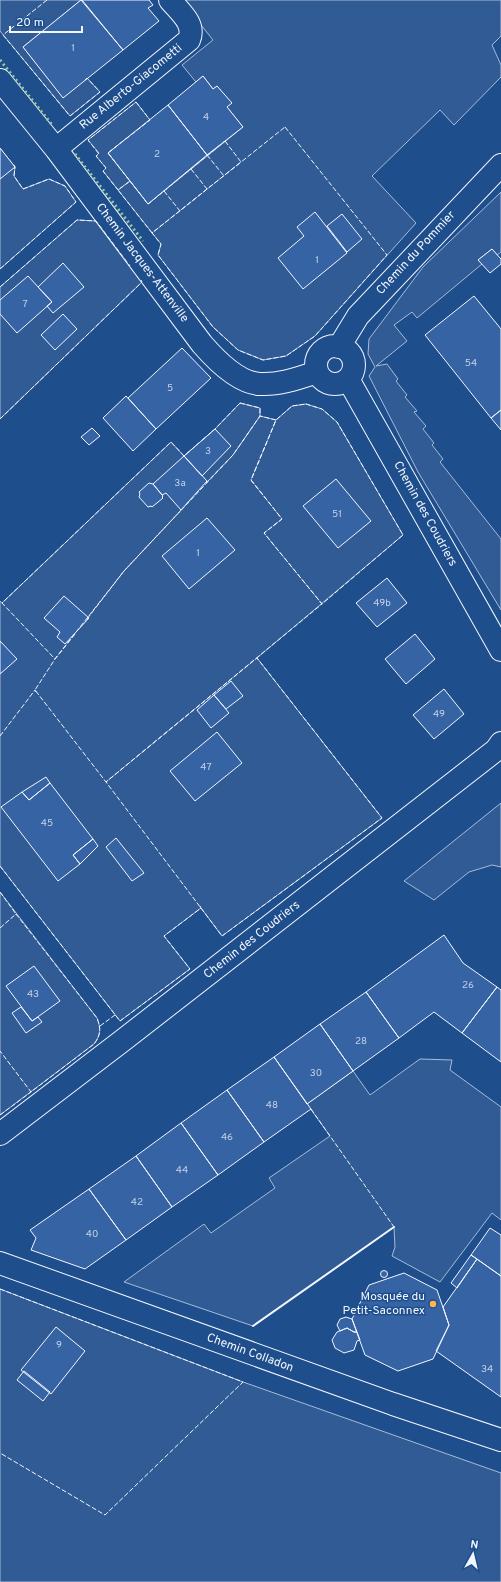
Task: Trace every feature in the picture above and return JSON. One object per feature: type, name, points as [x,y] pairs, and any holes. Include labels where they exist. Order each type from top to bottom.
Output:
[{"type":"street","name":"Rue Alberto-Giacometti","points":[[56,149],[189,40],[192,32],[190,25],[170,0]]},
{"type":"street","name":"Chemin Jacques-Attenville","points":[[0,80],[56,149],[202,344],[218,362],[245,380],[258,384],[283,382],[317,372]]},
{"type":"street","name":"Chemin du Pommier","points":[[339,347],[358,316],[501,165]]},
{"type":"street","points":[[339,347],[345,349],[350,354],[354,367],[348,379],[342,383],[334,384],[321,378],[317,372],[318,359],[326,348],[339,347]]},
{"type":"street","name":"Chemin des Coudriers","points":[[348,379],[501,650]]},
{"type":"street","name":"Chemin des Coudriers","points":[[0,1134],[496,750],[501,743]]},
{"type":"street","name":"Chemin Colladon","points":[[0,1263],[386,1401],[501,1440]]},
{"type":"shaded area","points":[[0,0],[81,0],[23,47],[63,97],[87,78],[100,92],[70,116],[0,31]]},
{"type":"shaded area","points":[[181,0],[501,0],[501,36],[492,45],[501,65],[501,77],[454,125],[440,110],[372,176],[416,223],[315,336],[286,356],[263,360],[238,350],[213,327],[158,255],[161,244],[103,171],[106,168],[96,156],[99,153],[88,140],[136,102],[150,120],[108,153],[148,204],[243,127],[227,107],[231,103],[217,86],[213,89],[203,76],[196,82],[182,65],[213,40]]},
{"type":"shaded area","points":[[0,148],[15,167],[14,176],[23,189],[49,179],[65,186],[76,202],[0,269]]},
{"type":"shaded area","points":[[501,192],[501,252],[497,255],[492,249],[478,260],[482,264],[417,318],[412,312],[394,325],[407,341],[376,366],[387,364],[398,379],[396,381],[407,395],[405,397],[417,411],[414,412],[426,426],[423,429],[434,443],[432,445],[443,459],[440,462],[501,539],[501,610],[418,472],[369,376],[375,367],[368,354],[369,339],[423,267]]},
{"type":"shaded area","points":[[77,220],[96,221],[142,282],[0,419],[0,287]]},
{"type":"shaded area","points":[[240,403],[260,408],[260,416],[276,420],[292,406],[306,404],[322,409],[337,422],[403,535],[257,658],[382,818],[222,936],[201,908],[164,936],[190,969],[120,1021],[0,866],[0,601],[2,603],[171,442],[184,456],[215,429]]},
{"type":"shaded area","points":[[501,803],[501,867],[492,865],[469,872],[434,900],[404,881]]},
{"type":"shaded area","points":[[0,892],[97,1018],[100,1028],[98,1038],[94,1044],[0,1115]]},
{"type":"shaded area","points":[[420,1059],[452,1060],[450,1070],[501,1107],[501,1220],[492,1213],[440,1282],[392,1256],[395,1247],[394,1227],[253,1326],[124,1282],[204,1224],[211,1233],[275,1188],[269,1178],[330,1136],[307,1104],[353,1071],[370,1095]]},
{"type":"shaded area","points":[[0,1289],[243,1382],[501,1473],[501,1582],[0,1582]]},
{"type":"building","points":[[81,0],[123,50],[63,98],[23,47]]},
{"type":"building","points":[[82,0],[149,0],[153,5],[148,8],[159,21],[123,50]]},
{"type":"building","points":[[203,76],[213,89],[217,86],[232,103],[227,107],[243,127],[207,155],[168,105]]},
{"type":"building","points":[[168,105],[207,155],[148,204],[108,153]]},
{"type":"building","points":[[0,148],[15,167],[0,179]]},
{"type":"building","points":[[315,212],[347,253],[303,289],[278,258],[304,236],[297,227]]},
{"type":"building","points":[[342,214],[362,239],[347,252],[327,226]]},
{"type":"building","points":[[492,249],[501,259],[501,264],[490,273],[478,260]]},
{"type":"building","points":[[63,263],[84,287],[53,313],[47,306],[52,302],[38,287]]},
{"type":"building","points":[[28,276],[52,302],[17,333],[0,314],[0,300]]},
{"type":"building","points":[[474,296],[501,329],[501,410],[491,418],[425,335]]},
{"type":"building","points":[[63,314],[77,329],[55,350],[41,335]]},
{"type":"building","points":[[182,348],[211,378],[156,429],[128,398]]},
{"type":"building","points":[[126,396],[156,429],[133,451],[103,418]]},
{"type":"building","points":[[501,410],[501,430],[491,418]]},
{"type":"building","points":[[92,428],[100,436],[89,445],[81,437]]},
{"type":"building","points":[[215,429],[231,446],[202,476],[184,456]]},
{"type":"building","points":[[184,456],[207,481],[181,510],[166,493],[162,495],[153,484]]},
{"type":"building","points":[[336,479],[371,521],[338,548],[303,506]]},
{"type":"building","points":[[149,483],[153,484],[163,496],[163,498],[152,507],[148,507],[139,497],[139,492]]},
{"type":"building","points":[[207,518],[235,550],[189,589],[162,556]]},
{"type":"building","points":[[387,578],[407,603],[377,627],[356,603]]},
{"type":"building","points":[[64,596],[89,618],[65,644],[57,637],[60,632],[44,618]]},
{"type":"building","points":[[415,634],[435,659],[406,684],[385,659]]},
{"type":"building","points":[[0,641],[17,659],[0,674]]},
{"type":"building","points":[[231,681],[243,696],[226,709],[214,695]]},
{"type":"building","points":[[444,689],[464,714],[434,739],[413,715]]},
{"type":"building","points":[[214,695],[229,713],[211,728],[197,710]]},
{"type":"building","points":[[217,732],[242,763],[195,801],[170,771]]},
{"type":"building","points":[[46,777],[50,783],[29,800],[22,792]]},
{"type":"building","points":[[50,783],[93,839],[73,855],[80,864],[58,881],[1,807],[22,792],[29,800]]},
{"type":"building","points":[[116,838],[144,873],[132,881],[106,847]]},
{"type":"building","points":[[93,839],[98,846],[80,864],[73,855]]},
{"type":"building","points":[[444,935],[463,963],[497,987],[462,1033],[434,1012],[399,1038],[366,992]]},
{"type":"building","points":[[34,966],[60,1001],[32,1021],[6,986]]},
{"type":"building","points":[[497,987],[501,990],[501,1062],[462,1033]]},
{"type":"building","points":[[366,992],[399,1038],[353,1071],[320,1024]]},
{"type":"building","points":[[21,1007],[32,1021],[38,1017],[42,1022],[26,1033],[12,1013]]},
{"type":"building","points":[[320,1024],[353,1071],[307,1104],[274,1057]]},
{"type":"building","points":[[274,1057],[311,1109],[264,1142],[227,1090]]},
{"type":"building","points":[[227,1090],[264,1142],[218,1175],[181,1123]]},
{"type":"building","points":[[181,1123],[218,1175],[172,1207],[136,1156]]},
{"type":"building","points":[[136,1156],[172,1207],[126,1240],[89,1189]]},
{"type":"building","points":[[89,1189],[126,1240],[85,1269],[31,1250],[36,1238],[30,1230]]},
{"type":"building","points":[[490,1228],[501,1235],[501,1276],[471,1255]]},
{"type":"building","points":[[471,1255],[477,1259],[457,1288],[451,1283]]},
{"type":"building","points":[[477,1259],[501,1276],[501,1397],[436,1351],[449,1325],[443,1307]]},
{"type":"building","points":[[384,1270],[387,1271],[387,1277],[384,1278],[381,1277],[380,1274],[381,1271]]},
{"type":"building","points":[[404,1273],[437,1290],[449,1325],[433,1359],[398,1371],[365,1355],[352,1319],[369,1285]]},
{"type":"building","points":[[346,1317],[352,1319],[357,1332],[347,1328],[340,1331],[337,1325],[340,1319]]},
{"type":"building","points":[[56,1327],[85,1351],[51,1394],[21,1370]]},
{"type":"building","points":[[347,1328],[357,1332],[360,1340],[357,1341],[354,1350],[344,1353],[335,1348],[332,1340],[337,1332]]},
{"type":"building","points":[[24,1371],[50,1392],[43,1401],[17,1380]]},
{"type":"hedge","points":[[0,60],[53,126]]},
{"type":"hedge","points":[[75,154],[143,241]]},
{"type":"fence","points":[[47,0],[3,35],[70,116],[100,92],[87,78],[85,80]]},
{"type":"fence","points":[[136,102],[150,120],[108,153],[130,181],[118,190],[103,171],[106,168],[96,156],[99,154],[88,140],[136,102]]},
{"type":"fence","points":[[285,127],[387,255],[315,336],[286,356],[263,360],[238,350],[213,327],[158,255],[161,244],[152,233],[285,127]]},
{"type":"fence","points":[[225,141],[241,162],[152,233],[118,190],[130,181],[148,204],[225,141]]},
{"type":"fence","points":[[207,155],[224,176]]},
{"type":"fence","points":[[0,269],[76,202],[65,186],[49,179],[23,189],[14,176],[14,165]]},
{"type":"fence","points":[[191,169],[207,189]]},
{"type":"fence","points":[[164,191],[180,211]]},
{"type":"fence","points":[[0,287],[77,220],[96,221],[130,266]]},
{"type":"fence","points":[[0,419],[142,282],[141,280]]},
{"type":"fence","points":[[240,403],[260,408],[260,416],[233,455],[124,571],[55,659],[2,603],[171,442],[184,456],[215,429],[240,403]]},
{"type":"fence","points":[[306,404],[322,409],[337,422],[403,535],[322,604],[264,533],[282,519],[251,480],[276,420],[292,406],[306,404]]},
{"type":"fence","points":[[206,483],[233,455],[260,416],[276,420],[251,480],[282,519],[264,533],[322,604],[106,782],[222,936],[382,818],[257,658]]},
{"type":"fence","points":[[87,619],[124,571],[183,508]]},
{"type":"fence","points":[[75,634],[55,659],[35,690],[106,782],[257,658]]},
{"type":"fence","points":[[0,736],[35,690],[36,692]]},
{"type":"fence","points":[[0,866],[120,1021],[190,969],[164,936],[201,908],[200,906]]},
{"type":"fence","points":[[0,892],[16,914],[15,915]]},
{"type":"fence","points":[[0,928],[16,914],[97,1018],[100,1028],[98,1038],[94,1044],[31,1092],[0,1051]]},
{"type":"fence","points":[[100,1026],[115,1015]]},
{"type":"fence","points":[[0,1115],[31,1092],[30,1091]]},
{"type":"fence","points":[[311,1109],[394,1227]]},
{"type":"fence","points":[[0,1289],[243,1382],[105,1515],[0,1453]]},
{"type":"wall","points":[[253,1326],[394,1227]]},
{"type":"place","name":"Mosquée du Petit-Saconnex","points":[[433,1304]]}]
